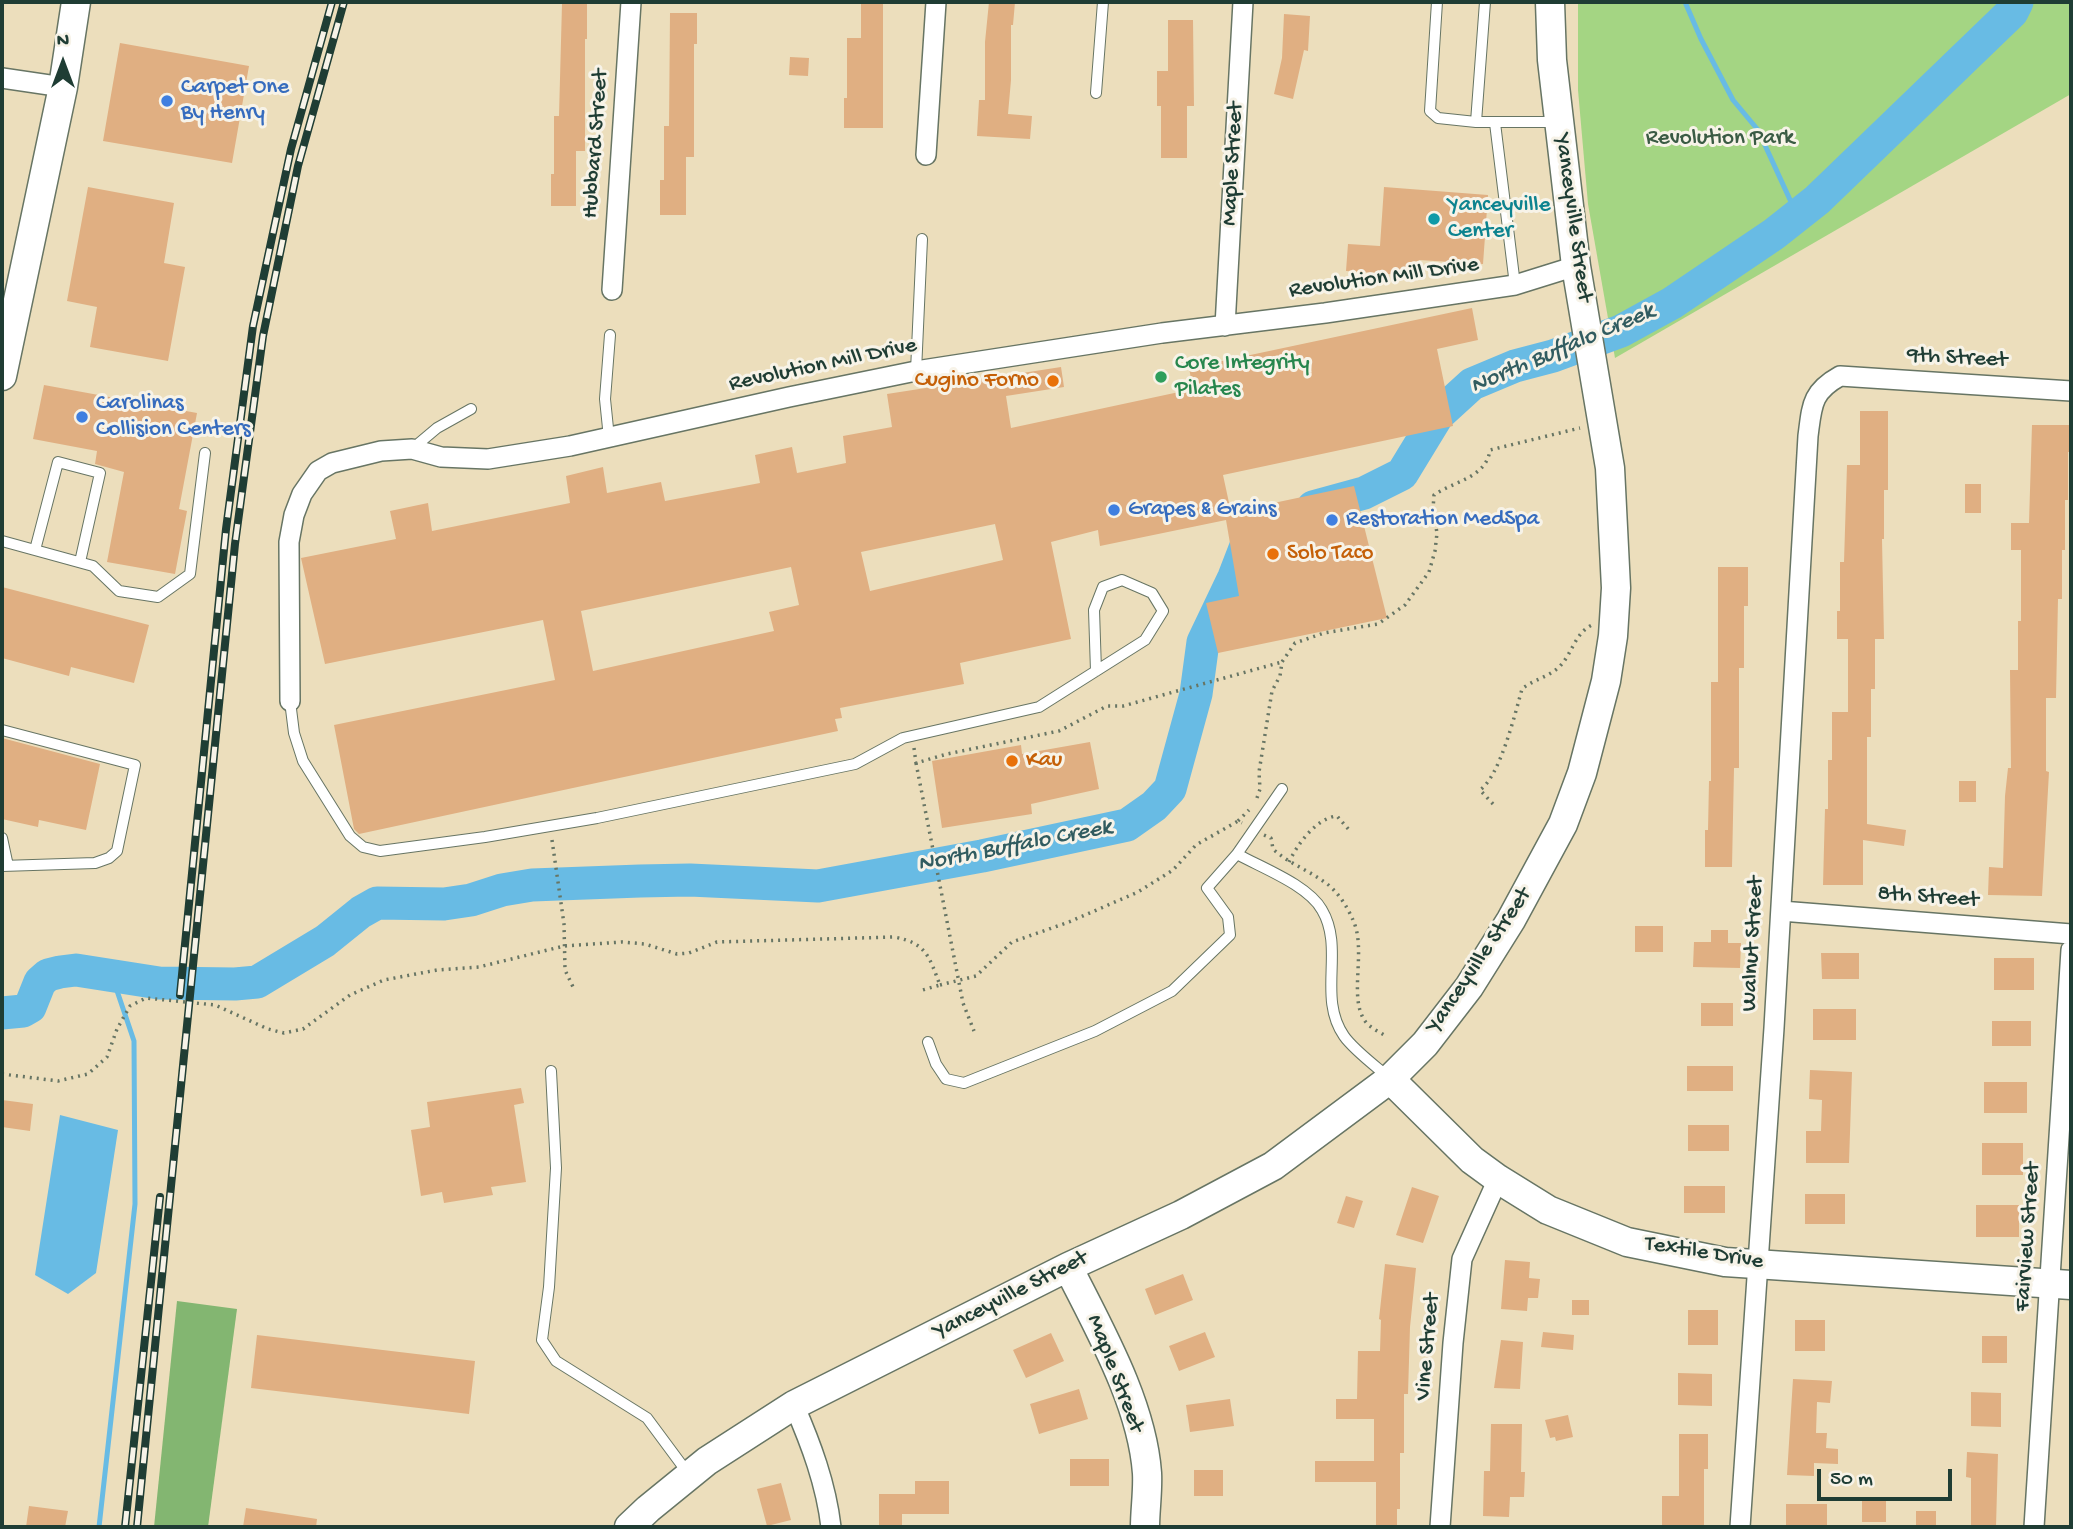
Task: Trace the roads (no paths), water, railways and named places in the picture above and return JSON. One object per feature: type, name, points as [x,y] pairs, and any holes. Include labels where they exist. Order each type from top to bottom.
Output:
[{"type":"main road","points":[[2,376],[63,87],[76,2]]},
{"type":"main road","name":"Yanceyville Street","points":[[629,1527],[707,1461],[794,1405],[1068,1267],[1181,1215],[1273,1166],[1390,1079],[1425,1044],[1463,995],[1511,920],[1563,824],[1582,772],[1606,681],[1613,636],[1616,587],[1610,468],[1578,278],[1552,60],[1550,2]]},
{"type":"main road","name":"Textile Drive","points":[[1390,1079],[1472,1160],[1498,1179],[1548,1210],[1627,1242],[1725,1262],[2061,1284]]},
{"type":"main road","name":"Maple Street","points":[[1068,1267],[1108,1349],[1136,1417],[1147,1473],[1145,1527]]},
{"type":"street","name":"Hubbard Street","points":[[612,290],[631,2]]},
{"type":"street","points":[[926,155],[936,2]]},
{"type":"street","name":"Maple Street","points":[[1225,326],[1243,2]]},
{"type":"street","points":[[2,78],[63,87]]},
{"type":"street","name":"Revolution Mill Drive","points":[[290,701],[289,542],[294,514],[302,494],[318,471],[332,464],[381,451],[412,449],[441,457],[488,459],[609,438],[916,371],[1162,333],[1578,278]]},
{"type":"street","name":"9th Street","points":[[1840,376],[2071,391]]},
{"type":"street","name":"Walnut Street","points":[[1740,1527],[1781,911],[1808,436],[1813,400],[1824,385],[1840,376]]},
{"type":"street","name":"8th Street","points":[[1781,911],[2071,934]]},
{"type":"street","name":"Fairview Street","points":[[2034,1527],[2061,1284],[2071,950]]},
{"type":"street","name":"Vine Street","points":[[1440,1527],[1462,1259],[1498,1179]]},
{"type":"street","points":[[794,1405],[813,1448],[829,1507],[831,1527]]},
{"type":"lane","points":[[1096,93],[1103,2]]},
{"type":"lane","points":[[1437,2],[1430,111],[1438,118],[1476,122],[1559,122]]},
{"type":"lane","points":[[1476,122],[1485,2]]},
{"type":"lane","points":[[1495,123],[1515,285]]},
{"type":"lane","points":[[916,371],[922,239]]},
{"type":"lane","points":[[609,438],[605,399],[610,335]]},
{"type":"lane","points":[[412,449],[436,428],[471,408]]},
{"type":"lane","points":[[2,541],[93,566],[119,590],[158,597],[190,574],[205,453]]},
{"type":"lane","points":[[35,550],[58,462],[100,473],[80,562]]},
{"type":"lane","points":[[290,701],[294,733],[303,761],[350,836],[363,847],[380,851],[597,818],[855,764],[902,738],[1039,707],[1096,671],[1144,640],[1163,611],[1152,593],[1122,580],[1103,587],[1094,610],[1096,671]]},
{"type":"lane","points":[[2,730],[135,765],[117,851],[109,858],[95,863],[5,866],[2,838]]},
{"type":"lane","points":[[928,1042],[936,1064],[946,1079],[964,1083],[1095,1031],[1172,990],[1230,935],[1228,917],[1207,888],[1237,854],[1282,789]]},
{"type":"lane","points":[[1237,854],[1306,892],[1322,909],[1330,928],[1330,1004],[1344,1036],[1390,1079]]},
{"type":"lane","points":[[551,1071],[556,1168],[549,1287],[542,1340],[556,1362],[647,1418],[689,1476]]},
{"type":"water","points":[[60,1115],[118,1130],[96,1273],[68,1294],[35,1275]]},
{"type":"waterway","points":[[1685,2],[1733,100],[1758,130],[1797,215]]},
{"type":"waterway","name":"North Buffalo Creek","points":[[1313,507],[1364,493],[1402,474],[1438,415],[1472,384],[1515,366],[1553,356],[1621,331],[1672,303],[1774,234],[1817,200],[2012,12],[2017,2]]},
{"type":"waterway","name":"North Buffalo Creek","points":[[2,1013],[23,1011],[30,1007],[40,982],[48,975],[76,970],[159,983],[257,982],[325,941],[361,912],[377,903],[444,904],[532,885],[690,880],[818,886],[982,856],[1127,825],[1154,806],[1170,789],[1196,694],[1203,642],[1234,577],[1251,533]]},
{"type":"waterway","points":[[99,1527],[135,1204],[134,1041],[112,976]]},
{"type":"railway","points":[[180,995],[226,529],[253,326],[291,149],[332,2]]},
{"type":"railway","points":[[137,1527],[235,544],[263,336],[298,166],[344,2]]},
{"type":"railway","points":[[125,1527],[160,1197]]},
{"type":"place","name":"Carpet One By Henry","points":[[167,101]]},
{"type":"place","name":"Yanceyville Center","points":[[1434,219]]},
{"type":"place","name":"Core Integrity Pilates","points":[[1161,377]]},
{"type":"place","name":"Cugino Forno","points":[[1053,381]]},
{"type":"place","name":"Carolinas Collision Centers","points":[[82,417]]},
{"type":"place","name":"Grapes & Grains","points":[[1114,510]]},
{"type":"place","name":"Restoration MedSpa","points":[[1332,520]]},
{"type":"place","name":"Solo Taco","points":[[1273,554]]},
{"type":"place","name":"Kau","points":[[1012,761]]},
{"type":"park label","name":"Revolution Park","points":[[1720,139]]}]
